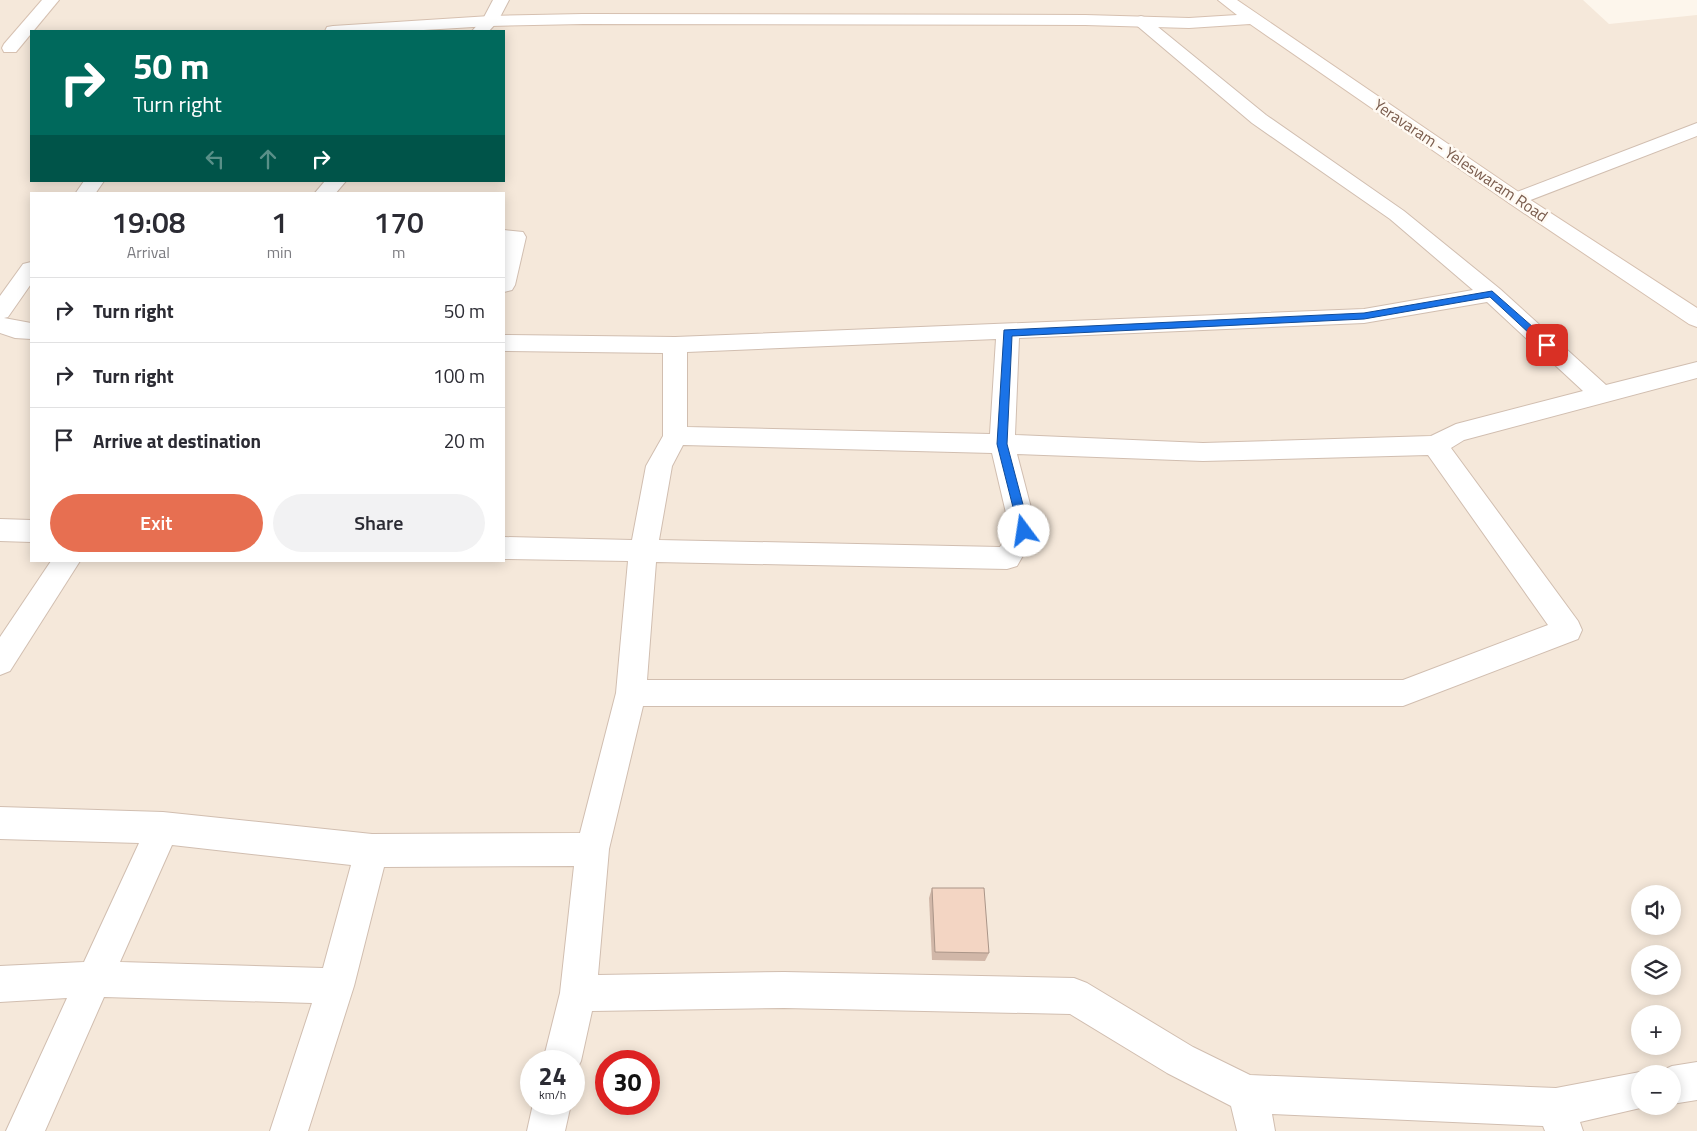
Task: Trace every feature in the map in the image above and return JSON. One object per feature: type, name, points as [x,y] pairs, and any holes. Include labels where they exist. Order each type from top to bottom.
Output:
[{"type":"street","points":[[5,51],[51,0]]},
{"type":"street","points":[[485,26],[501,0]]},
{"type":"street","name":"Yeravaram - Yeleswaram Road","points":[[1226,0],[1516,199],[1697,319]]},
{"type":"street","points":[[363,30],[485,26],[1141,21],[1189,23],[1254,19]]},
{"type":"street","points":[[1141,21],[1259,118],[1397,215],[1492,294],[1602,395]]},
{"type":"street","points":[[5,51],[30,48]]},
{"type":"street","points":[[1516,199],[1697,129]]},
{"type":"street","points":[[326,192],[335,182]]},
{"type":"street","points":[[505,236],[516,237],[505,281]]},
{"type":"street","points":[[0,312],[30,270]]},
{"type":"street","points":[[505,343],[676,345],[1008,333],[1364,316],[1492,294]]},
{"type":"street","points":[[0,325],[15,330],[30,331]]},
{"type":"street","points":[[505,548],[1007,558],[1024,531],[1002,444],[1008,333]]},
{"type":"street","points":[[565,1050],[578,993],[592,849],[631,693],[643,552],[659,466],[675,436],[676,345]]},
{"type":"street","points":[[675,436],[1002,444],[1203,452],[1435,444],[1456,432],[1697,370]]},
{"type":"street","points":[[631,693],[1404,693],[1568,630],[1435,444]]},
{"type":"street","points":[[0,530],[30,532]]},
{"type":"street","points":[[0,662],[65,562]]},
{"type":"street","points":[[0,823],[163,828],[372,851],[592,849]]},
{"type":"street","points":[[25,1131],[163,828]]},
{"type":"street","points":[[289,1131],[336,986],[372,851]]},
{"type":"street","points":[[0,984],[95,979],[336,986]]},
{"type":"street","points":[[578,993],[784,990],[1074,996],[1180,1060],[1248,1094],[1560,1119],[1631,1094]]},
{"type":"street","points":[[1681,1084],[1697,1081]]},
{"type":"street","points":[[1248,1094],[1256,1131]]},
{"type":"street","points":[[546,1131],[550,1115]]},
{"type":"shaded area","points":[[0,0],[1583,0],[1609,24],[1697,15],[1697,1131],[0,1131]]},
{"type":"building","points":[[932,888],[984,888],[989,953],[935,952]]},
{"type":"route","points":[[1024,531],[1002,444],[1008,333],[1364,316],[1492,294],[1547,345]]}]
